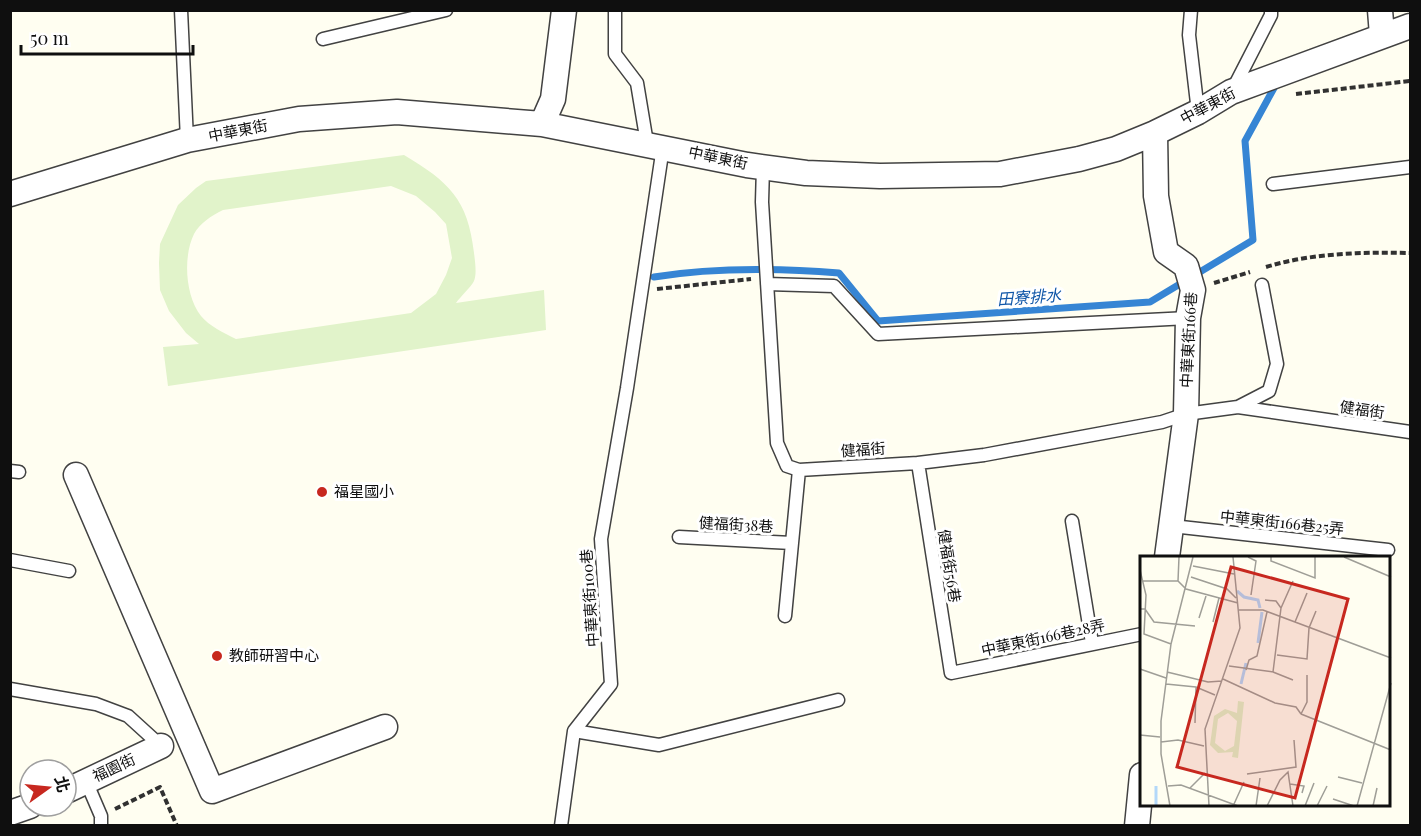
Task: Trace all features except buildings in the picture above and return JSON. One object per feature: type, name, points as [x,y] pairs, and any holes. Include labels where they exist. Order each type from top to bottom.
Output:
[{"type":"street","points":[[542,124],[553,99],[564,10]]},
{"type":"street","points":[[1380,10],[1382,35]]},
{"type":"street","name":"中華東街","points":[[10,194],[187,140],[299,119],[397,111],[542,124],[763,167],[806,172],[880,176],[1000,174],[1079,159],[1116,149],[1198,112],[1231,92],[1410,26]]},
{"type":"street","name":"中華東街166巷","points":[[1155,133],[1156,196],[1166,252],[1186,266],[1193,290],[1188,318],[1186,414],[1167,556]]},
{"type":"street","points":[[76,476],[212,791],[385,727]]},
{"type":"street","name":"福園街","points":[[78,785],[161,746]]},
{"type":"street","points":[[1137,825],[1140,795]]},
{"type":"lane","points":[[181,10],[187,140]]},
{"type":"lane","points":[[323,39],[446,10]]},
{"type":"lane","name":"中華東街100巷","points":[[574,731],[611,684],[601,539],[642,291],[655,145],[637,83],[615,54],[615,10]]},
{"type":"lane","points":[[1191,10],[1189,35],[1198,112]]},
{"type":"lane","points":[[1231,92],[1271,15],[1271,10]]},
{"type":"lane","points":[[763,167],[762,202],[777,443],[787,466],[799,470]]},
{"type":"lane","points":[[1274,184],[1410,167]]},
{"type":"lane","points":[[767,282],[834,286],[878,334],[1188,318]]},
{"type":"lane","name":"健福街","points":[[1238,407],[1269,391],[1277,364],[1262,285]]},
{"type":"lane","name":"健福街","points":[[799,470],[918,463],[984,455],[1162,422],[1186,414],[1238,407],[1410,432]]},
{"type":"lane","name":"健福街56巷","points":[[918,463],[951,673]]},
{"type":"lane","name":"健福街38巷","points":[[785,616],[799,470]]},
{"type":"lane","points":[[1072,521],[1092,643]]},
{"type":"lane","name":"中華東街166巷25弄","points":[[1172,526],[1388,550]]},
{"type":"lane","name":"健福街38巷","points":[[678,537],[792,543]]},
{"type":"lane","points":[[10,560],[69,571]]},
{"type":"lane","name":"中華東街166巷28弄","points":[[951,673],[1140,634]]},
{"type":"lane","points":[[10,689],[96,704],[128,716],[161,746]]},
{"type":"lane","points":[[561,825],[574,731],[659,745],[838,700]]},
{"type":"lane","points":[[78,789],[101,820]]},
{"type":"path","points":[[1292,95],[1410,81]]},
{"type":"path","points":[[1193,290],[1281,263],[1356,252],[1410,253]]},
{"type":"path","points":[[642,291],[751,279],[767,282]]},
{"type":"path","points":[[101,820],[160,788],[177,825]]},
{"type":"green space","points":[[404,155],[433,174],[454,194],[467,219],[476,267],[475,275],[473,283],[456,303],[544,290],[546,330],[168,386],[163,347],[199,344],[186,333],[169,311],[160,290],[160,244],[178,205],[206,181]],"holes":[[[391,186],[416,196],[446,224],[452,258],[436,294],[411,313],[236,339],[208,323],[196,308],[187,276],[190,243],[199,226],[223,210]]]},
{"type":"waterway","name":"田寮排水","points":[[654,277],[700,271],[746,269],[839,273],[878,321],[1150,302],[1253,240],[1245,141],[1274,88]]},
{"type":"place","name":"福星國小","points":[[322,492]]},
{"type":"place","name":"教師研習中心","points":[[217,656]]}]
